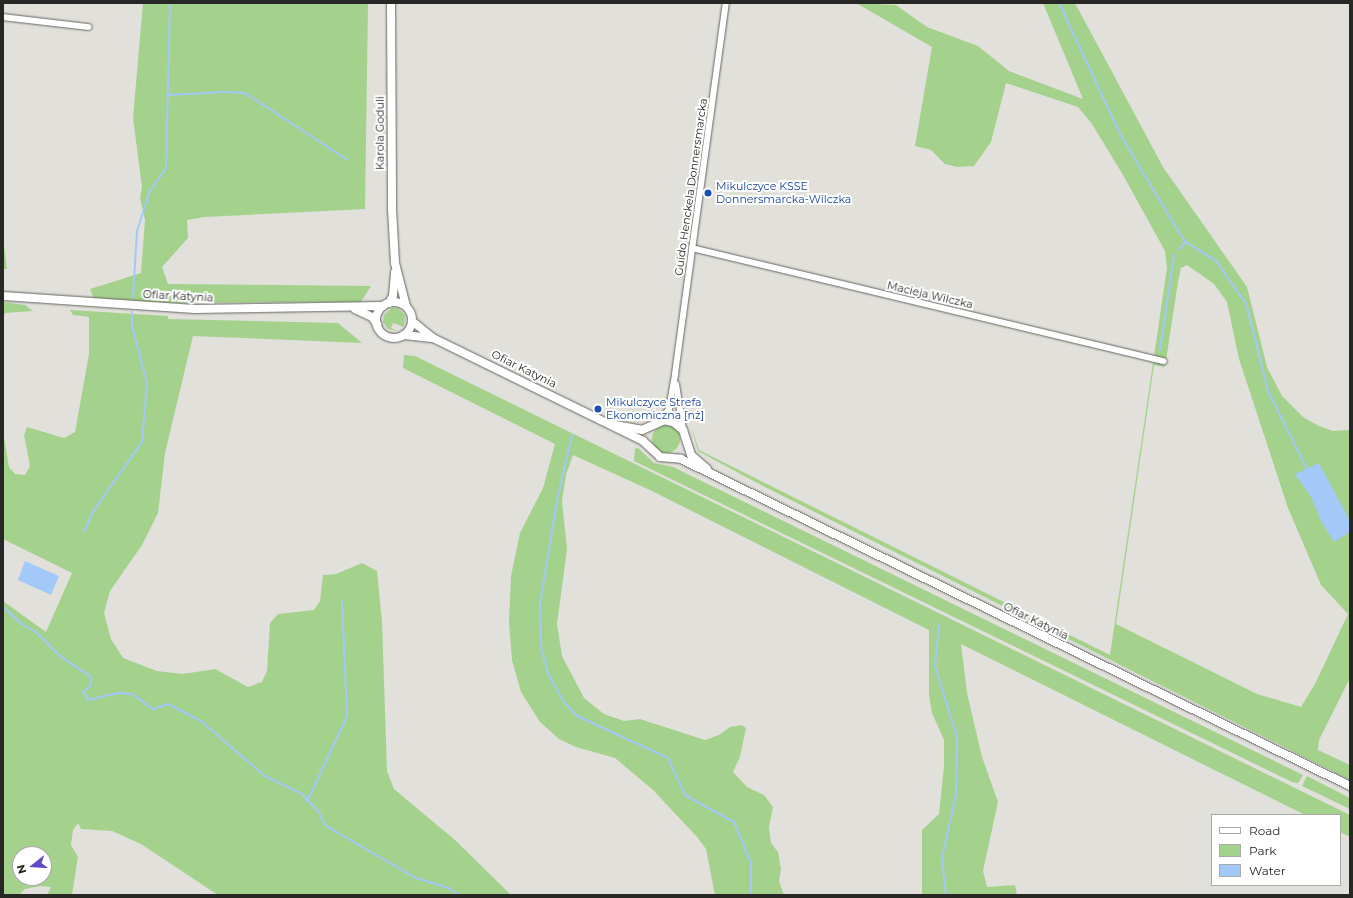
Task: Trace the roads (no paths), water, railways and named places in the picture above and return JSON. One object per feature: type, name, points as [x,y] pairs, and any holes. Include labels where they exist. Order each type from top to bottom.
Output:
[{"type":"street","name":"Karola Goduli","points":[[386,304],[393,296],[396,263],[391,184],[391,3]]},
{"type":"street","name":"Guido Henckela Donnersmarcka","points":[[656,424],[669,409],[676,374],[726,3]]},
{"type":"street","points":[[3,17],[88,27]]},
{"type":"street","name":"Macieja Wilczka","points":[[692,248],[1164,361]]},
{"type":"street","name":"Karola Goduli","points":[[396,263],[406,306]]},
{"type":"street","name":"Ofiar Katynia","points":[[3,296],[195,309],[353,308],[386,304]]},
{"type":"street","points":[[398,302],[406,306],[412,321],[404,335],[390,337],[382,332],[377,324],[378,313],[386,304],[398,302]]},
{"type":"street","name":"Ofiar Katynia","points":[[353,308],[372,316],[377,324]]},
{"type":"street","name":"Ofiar Katynia","points":[[412,321],[433,338],[605,422],[621,432],[643,441],[660,457],[681,459],[1350,786]]},
{"type":"street","name":"Ofiar Katynia","points":[[404,335],[433,338]]},
{"type":"street","name":"Guido Henckela Donnersmarcka","points":[[676,374],[683,430]]},
{"type":"street","name":"Ofiar Katynia","points":[[605,422],[636,430],[656,424],[673,422],[683,430],[685,442],[691,455],[713,475]]},
{"type":"street","points":[[650,449],[648,436],[656,424]]},
{"type":"street","points":[[671,458],[679,454],[685,442]]},
{"type":"water","points":[[1319,463],[1350,521],[1350,532],[1334,542],[1321,521],[1311,497],[1295,474]]},
{"type":"water","points":[[25,561],[59,576],[51,595],[18,580]]},
{"type":"waterway","points":[[133,297],[137,231],[150,191],[166,168],[170,3]]},
{"type":"waterway","points":[[1059,3],[1120,134],[1178,231],[1186,242],[1216,261],[1246,304],[1268,391],[1307,469]]},
{"type":"waterway","points":[[167,95],[225,92],[245,93],[346,159]]},
{"type":"waterway","points":[[1179,249],[1186,242]]},
{"type":"waterway","points":[[1160,350],[1174,255]]},
{"type":"waterway","points":[[84,532],[94,510],[142,442],[147,383],[132,326],[132,312]]},
{"type":"waterway","points":[[572,435],[557,500],[540,604],[541,647],[549,676],[564,702],[577,716],[668,758],[685,795],[734,822],[751,863],[751,895]]},
{"type":"waterway","points":[[307,802],[347,716],[342,601]]},
{"type":"waterway","points":[[3,607],[22,624],[36,632],[60,656],[91,677],[90,686],[83,692],[88,700],[119,693],[132,694],[153,709],[168,704],[201,721],[265,776],[302,794],[319,812],[324,824],[416,878],[448,888],[459,895]]},
{"type":"waterway","points":[[939,624],[935,666],[957,737],[956,794],[942,858],[946,895]]},
{"type":"place","name":"Mikulczyce KSSE Donnersmarcka-Wilczka","points":[[708,193]]},
{"type":"place","name":"Mikulczyce Strefa Ekonomiczna [nż]","points":[[598,409]]}]
